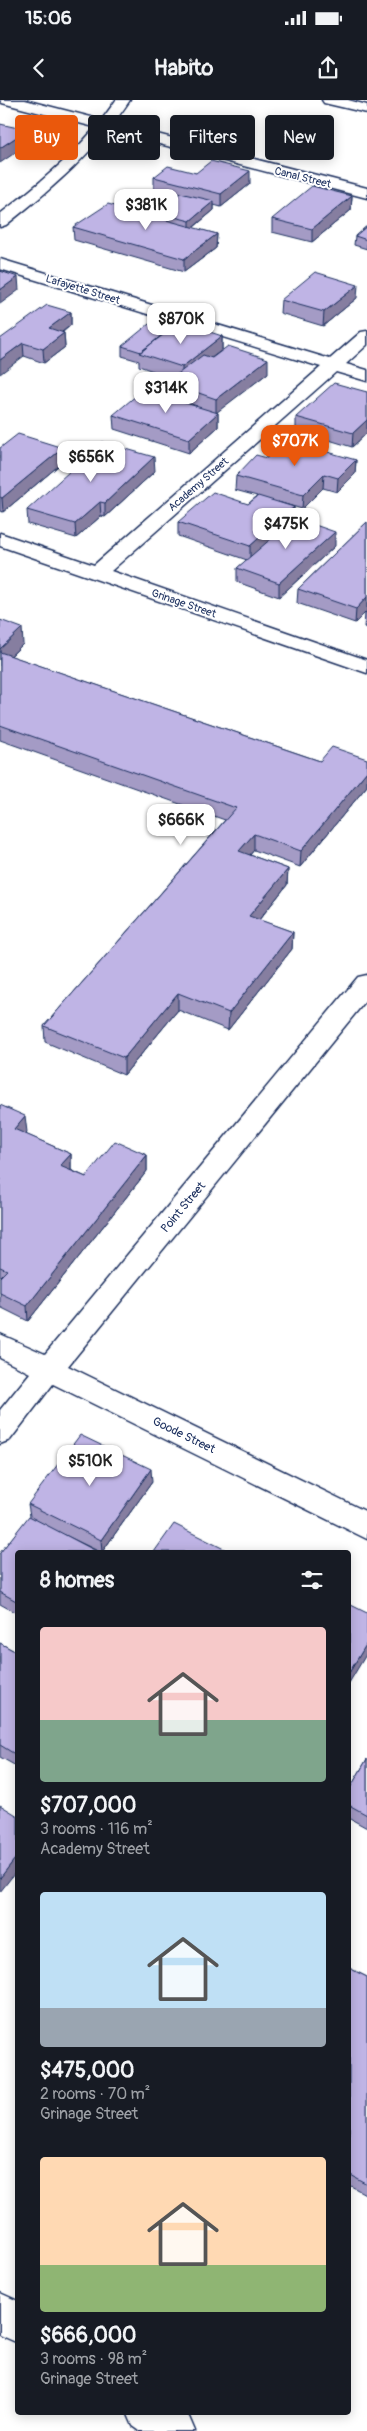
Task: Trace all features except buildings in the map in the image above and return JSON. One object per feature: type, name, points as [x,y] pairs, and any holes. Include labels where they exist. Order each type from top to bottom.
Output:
[{"type":"street","name":"Canal Street","points":[[7,100],[88,121]]},
{"type":"street","points":[[113,115],[123,100]]},
{"type":"street","points":[[329,100],[367,109]]},
{"type":"street","name":"Canal Street","points":[[160,140],[367,193]]},
{"type":"street","points":[[0,222],[51,182],[88,144]]},
{"type":"street","name":"Lafayette Street","points":[[0,264],[367,376]]},
{"type":"street","name":"Academy Street","points":[[97,573],[367,336]]},
{"type":"street","name":"Grinage Street","points":[[0,539],[367,667]]},
{"type":"street","name":"Point Street","points":[[0,1432],[49,1369],[367,984]]},
{"type":"street","name":"Goode Street","points":[[0,1344],[367,1526]]},
{"type":"street","points":[[0,2312],[15,2322]]},
{"type":"street","points":[[151,2415],[175,2431]]}]
